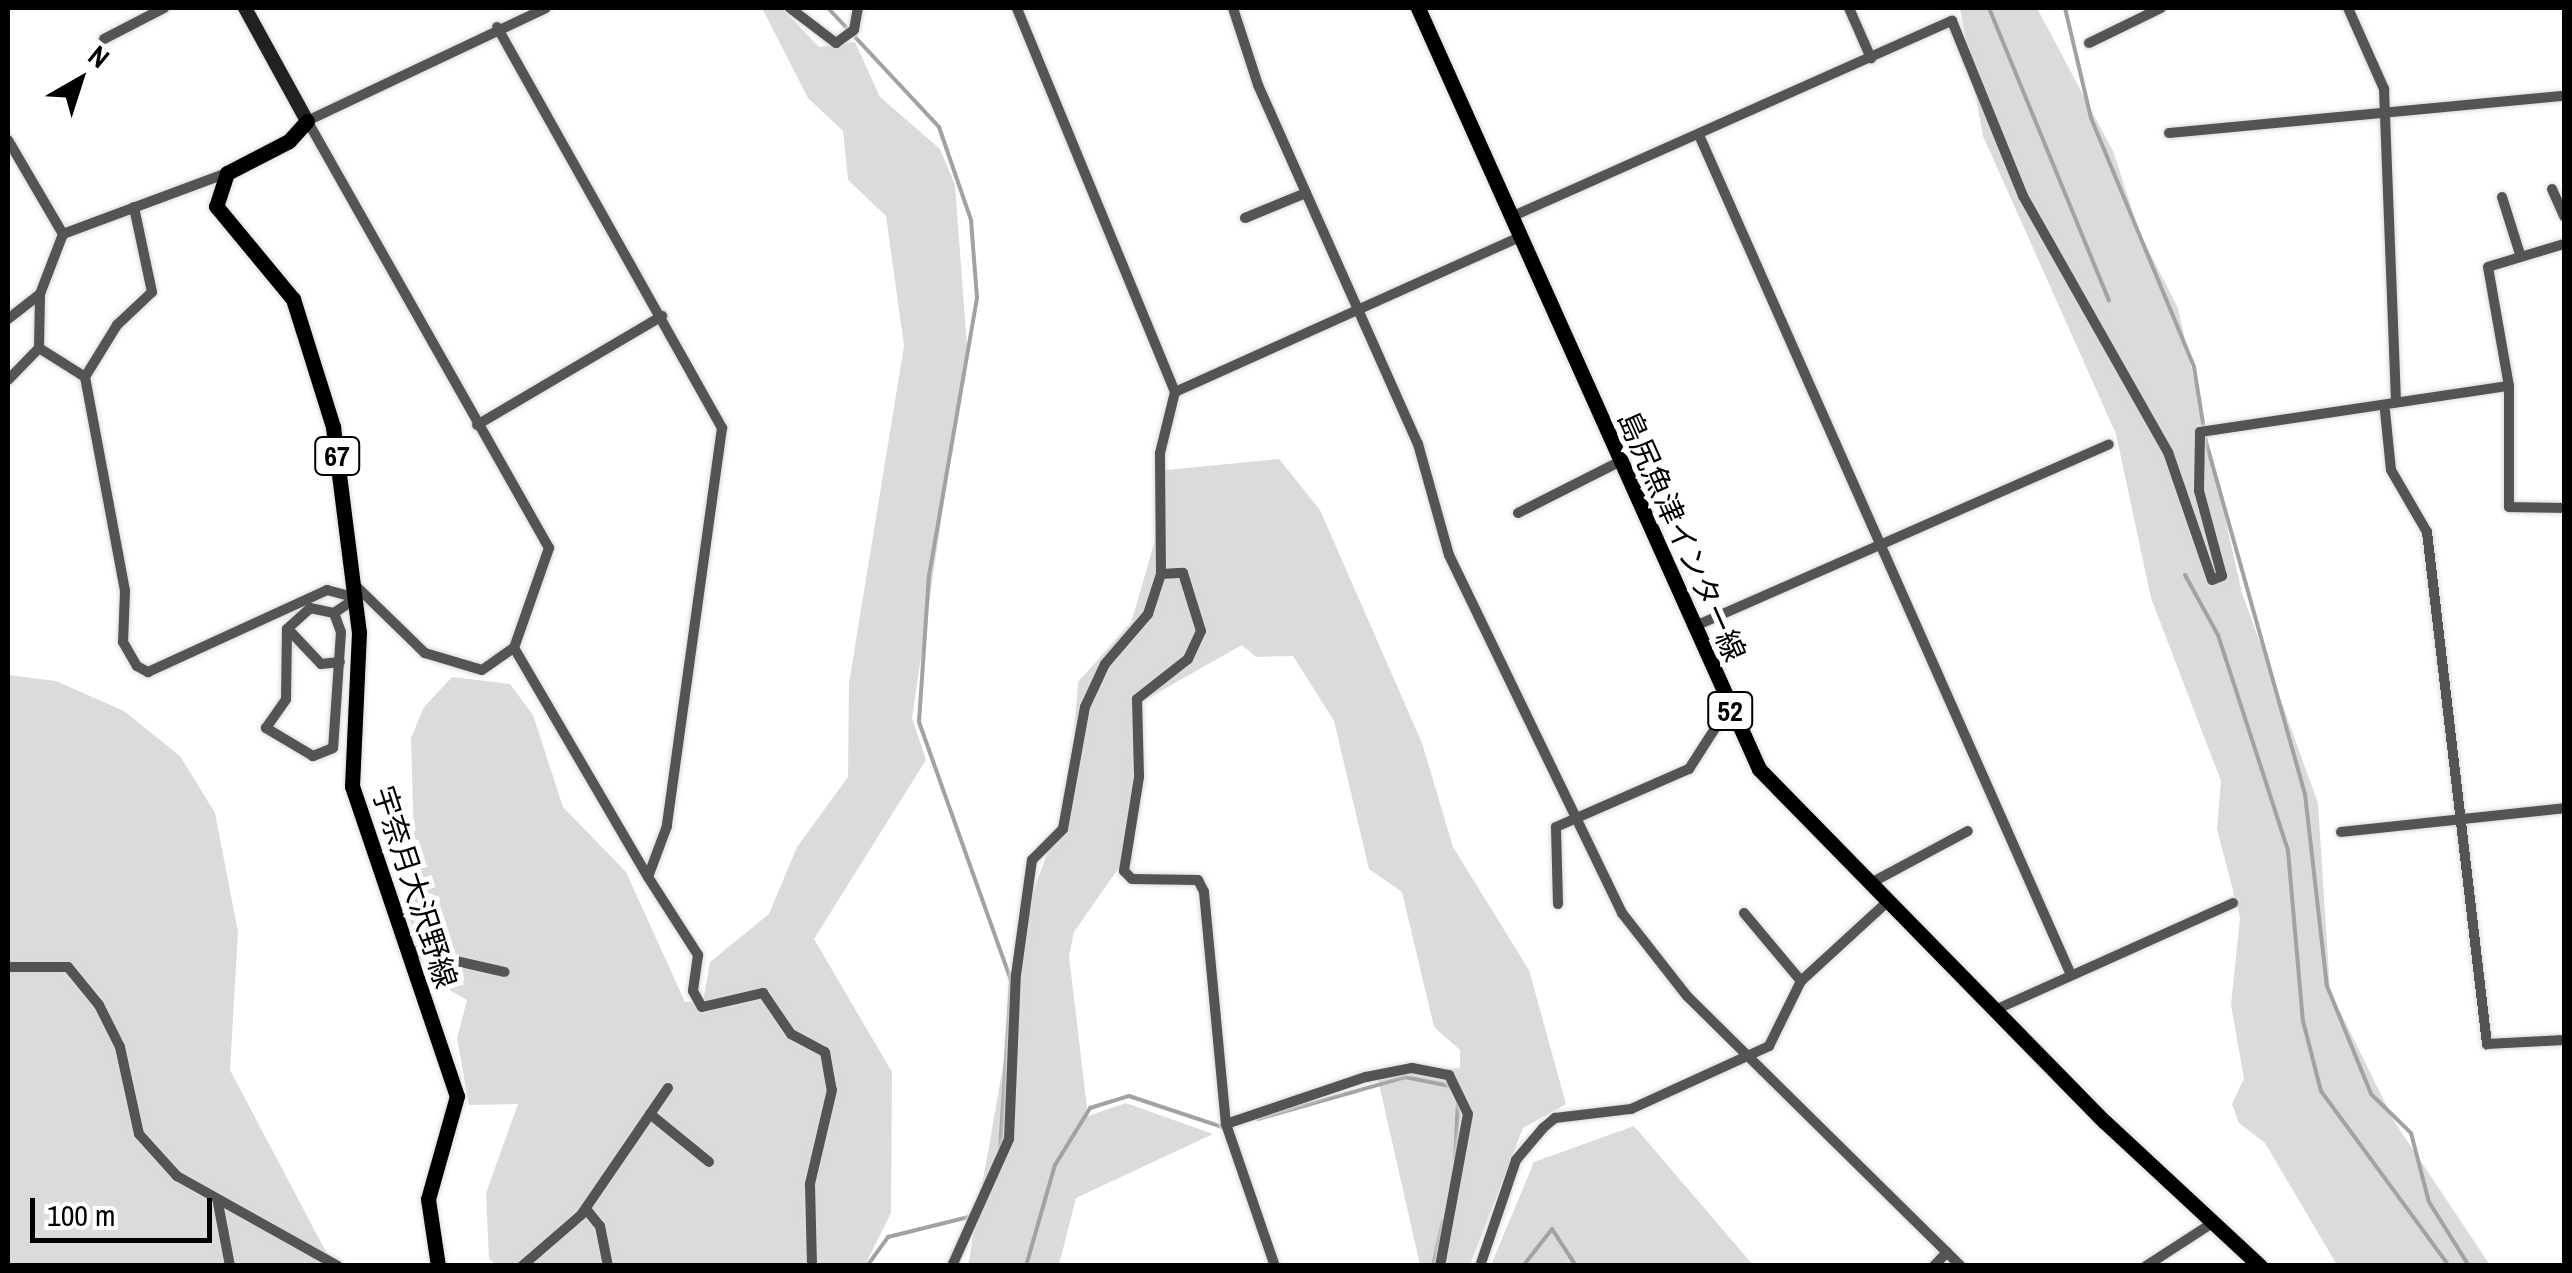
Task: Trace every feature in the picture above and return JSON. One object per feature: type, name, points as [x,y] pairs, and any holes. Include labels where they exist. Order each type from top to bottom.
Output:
[{"type":"main road","points":[[227,173],[289,141],[307,121],[244,8]]},
{"type":"main road","name":"島尻魚津インター線","points":[[1418,8],[1728,708],[1773,787],[2210,1224],[2260,1266]]},
{"type":"main road","name":"宇奈月大沢野線","points":[[227,173],[219,217],[293,299],[316,364],[355,591],[350,772],[457,1096],[428,1199],[438,1266]]},
{"type":"street","points":[[104,39],[164,8]]},
{"type":"street","points":[[40,348],[85,377],[126,591],[123,642],[137,666],[148,672],[327,590],[355,591],[424,653],[482,670],[514,648],[549,548],[307,121],[496,28],[546,8]]},
{"type":"street","points":[[790,8],[836,43],[854,30],[858,8]]},
{"type":"street","points":[[952,1266],[1010,1140],[1016,975],[1032,860],[1062,829],[1084,707],[1105,664],[1148,614],[1162,574],[1160,453],[1175,392],[1017,8]]},
{"type":"street","points":[[1233,8],[1306,193],[1418,444],[1449,554],[1641,946],[1961,1266]]},
{"type":"street","points":[[1849,8],[1871,58]]},
{"type":"street","points":[[2088,43],[2161,8]]},
{"type":"street","points":[[2348,8],[2384,90],[2396,402]]},
{"type":"street","points":[[1511,217],[1952,22],[2023,196],[2168,452],[2212,580],[2222,576],[2199,491],[2200,432],[2384,410],[2396,402],[2509,386]]},
{"type":"street","points":[[496,28],[722,428],[667,826],[648,877]]},
{"type":"street","points":[[2169,133],[2386,117],[2564,96]]},
{"type":"street","points":[[1699,135],[2072,975]]},
{"type":"street","points":[[8,140],[64,234]]},
{"type":"street","points":[[8,380],[40,348],[40,294],[64,234],[227,173]]},
{"type":"street","points":[[2552,189],[2564,216]]},
{"type":"street","points":[[1245,218],[1306,193]]},
{"type":"street","points":[[2502,197],[2520,254]]},
{"type":"street","points":[[85,377],[156,284],[134,207]]},
{"type":"street","points":[[1175,392],[1520,237]]},
{"type":"street","points":[[2564,244],[2520,254],[2488,268],[2509,386],[2509,507],[2564,508]]},
{"type":"street","points":[[8,319],[40,294]]},
{"type":"street","points":[[477,424],[662,316]]},
{"type":"street","points":[[2384,410],[2391,470],[2427,532],[2487,1044],[2564,1040]]},
{"type":"street","points":[[1692,628],[2109,444]]},
{"type":"street","points":[[1518,513],[1619,462]]},
{"type":"street","points":[[1162,574],[1183,573],[1201,630],[1188,659],[1136,698],[1139,776],[1124,871],[1132,879],[1198,880],[1204,892],[1226,1124],[1275,1266]]},
{"type":"street","points":[[334,613],[355,591]]},
{"type":"street","points":[[310,608],[334,613],[340,662],[334,748],[313,756],[266,728],[286,699],[287,629],[310,608]]},
{"type":"street","points":[[287,629],[322,664],[340,662]]},
{"type":"street","points":[[514,648],[698,955],[693,991],[702,1007],[763,993],[792,1034],[825,1052],[832,1090],[810,1184],[812,1266]]},
{"type":"street","points":[[1558,904],[1553,836],[1579,814],[1688,770],[1728,708]]},
{"type":"street","points":[[2341,832],[2564,808]]},
{"type":"street","points":[[1868,885],[1968,830]]},
{"type":"street","points":[[1480,1266],[1516,1160],[1555,1118],[1631,1109],[1752,1054],[1788,1020],[1801,981],[1886,903]]},
{"type":"street","points":[[1995,1010],[2233,903]]},
{"type":"street","points":[[1744,913],[1801,981]]},
{"type":"street","points":[[408,950],[505,972]]},
{"type":"street","points":[[8,967],[68,968],[120,1046],[139,1134],[218,1203],[338,1266]]},
{"type":"street","points":[[1226,1124],[1366,1078],[1412,1068],[1450,1076],[1468,1114],[1440,1266]]},
{"type":"street","points":[[522,1266],[586,1209],[668,1088]]},
{"type":"street","points":[[650,1114],[709,1162]]},
{"type":"street","points":[[218,1203],[230,1266]]},
{"type":"street","points":[[586,1209],[600,1226],[608,1266]]},
{"type":"street","points":[[2153,1264],[2210,1224]]},
{"type":"street","points":[[1934,1266],[1947,1252]]},
{"type":"shaded area","points":[[762,8],[782,8],[819,47],[855,42],[880,97],[940,149],[955,185],[967,346],[912,718],[926,760],[814,939],[892,1072],[891,1213],[865,1265],[498,1266],[489,1259],[486,1193],[518,1104],[469,1105],[457,1038],[467,1000],[437,983],[404,907],[415,883],[411,738],[424,707],[452,677],[510,684],[533,715],[563,807],[626,872],[685,1002],[703,1002],[710,962],[769,914],[797,847],[848,777],[849,683],[904,346],[886,216],[848,180],[843,131],[808,98]]},
{"type":"shaded area","points":[[1960,8],[2037,8],[2114,153],[2139,232],[2178,308],[2242,593],[2318,803],[2330,991],[2394,1121],[2490,1265],[2337,1265],[2265,1143],[2239,1123],[2232,1104],[2244,1078],[2231,1005],[2240,918],[2217,829],[2221,781],[2151,598],[2116,434],[1983,136]]},
{"type":"shaded area","points":[[1279,459],[1320,510],[1422,743],[1453,847],[1529,970],[1566,1104],[1523,1128],[1470,1265],[1420,1265],[1377,1075],[1460,1068],[1460,1050],[1434,1027],[1402,892],[1369,869],[1334,721],[1293,656],[1256,657],[1242,645],[1143,701],[1122,863],[1074,932],[1069,956],[1088,1116],[1126,1103],[1213,1134],[1076,1198],[1059,1265],[968,1266],[1034,889],[1070,793],[1078,682],[1131,623],[1165,506],[1165,470]]},
{"type":"shaded area","points":[[8,675],[56,681],[124,711],[180,756],[215,813],[238,932],[230,1070],[333,1265],[8,1266]]},
{"type":"shaded area","points":[[1634,1126],[1753,1265],[1491,1265],[1534,1162]]},
{"type":"waterway","points":[[828,8],[939,127],[971,220],[977,298],[929,575],[919,722],[1011,981],[1000,1152]]},
{"type":"waterway","points":[[1989,8],[2109,300]]},
{"type":"waterway","points":[[2065,8],[2091,118],[2194,367],[2206,442],[2305,794],[2327,986],[2371,1094],[2411,1133],[2429,1202],[2469,1266]]},
{"type":"waterway","points":[[2185,575],[2218,635],[2288,851],[2303,1021],[2321,1091],[2449,1266]]},
{"type":"waterway","points":[[1258,1119],[1405,1077],[1450,1086]]},
{"type":"waterway","points":[[1026,1266],[1055,1165],[1090,1108],[1129,1096],[1225,1128]]},
{"type":"waterway","points":[[1455,1158],[1458,1103]]},
{"type":"waterway","points":[[867,1266],[888,1237],[969,1217]]},
{"type":"waterway","points":[[1433,1266],[1443,1221]]},
{"type":"waterway","points":[[1523,1266],[1552,1229],[1576,1266]]}]
